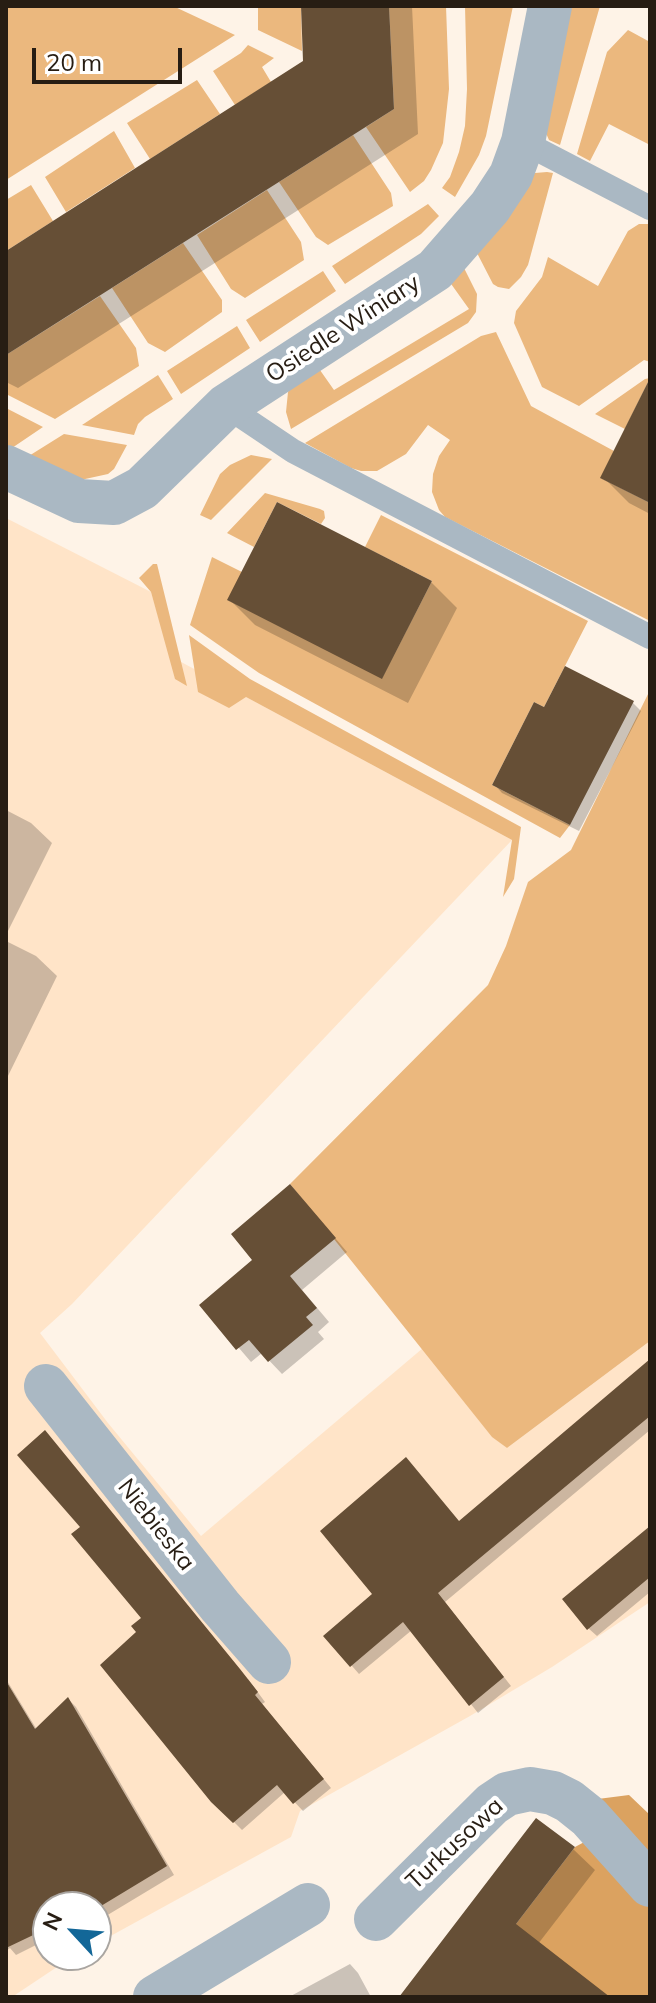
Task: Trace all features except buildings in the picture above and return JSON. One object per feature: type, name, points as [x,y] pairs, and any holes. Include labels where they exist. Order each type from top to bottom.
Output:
[{"type":"street","name":"Osiedle Winiary","points":[[6,467],[79,501],[114,503],[142,488],[226,406],[435,270],[490,207],[511,175],[523,142],[550,6]]},
{"type":"street","name":"Niebieska","points":[[46,1386],[220,1606],[269,1662]]},
{"type":"street","name":"Turkusowa","points":[[376,1919],[492,1804],[507,1794],[530,1789],[553,1793],[569,1801],[589,1817],[650,1885]]},
{"type":"street","points":[[155,1997],[308,1905]]},
{"type":"lane","points":[[523,142],[650,208]]},
{"type":"lane","points":[[226,406],[293,451],[650,637]]},
{"type":"shaded area","points":[[6,6],[173,6],[235,35],[6,180]]},
{"type":"shaded area","points":[[258,6],[301,6],[302,51],[258,30]]},
{"type":"shaded area","points":[[389,6],[446,6],[449,89],[443,143],[424,181],[410,192],[366,127],[394,109]]},
{"type":"shaded area","points":[[465,6],[513,6],[486,136],[455,197],[442,188],[450,177],[465,126]]},
{"type":"shaded area","points":[[568,6],[600,6],[560,145],[549,140],[545,131]]},
{"type":"shaded area","points":[[628,30],[650,42],[650,145],[609,124],[590,161],[577,154],[607,52]]},
{"type":"shaded area","points":[[248,45],[274,58],[262,67],[271,82],[235,105],[213,71]]},
{"type":"shaded area","points":[[197,80],[220,114],[150,159],[127,123]]},
{"type":"shaded area","points":[[114,131],[135,168],[66,212],[45,177]]},
{"type":"shaded area","points":[[353,135],[391,193],[393,206],[328,245],[316,237],[279,182]]},
{"type":"shaded area","points":[[535,173],[553,173],[528,265],[509,289],[498,287],[493,284],[477,253]]},
{"type":"shaded area","points":[[31,185],[53,221],[6,251],[6,200]]},
{"type":"shaded area","points":[[267,190],[301,242],[304,260],[245,298],[231,289],[197,235]]},
{"type":"shaded area","points":[[428,204],[439,216],[421,234],[345,284],[332,266]]},
{"type":"shaded area","points":[[639,224],[650,224],[650,362],[644,360],[579,406],[542,387],[514,323],[516,311],[542,277],[548,257],[598,286],[628,231]]},
{"type":"shaded area","points":[[183,243],[222,300],[222,312],[165,352],[148,343],[112,288]]},
{"type":"shaded area","points":[[464,268],[477,294],[476,312],[468,323],[291,429],[286,412],[292,382],[315,363],[334,390],[469,309],[449,281]]},
{"type":"shaded area","points":[[323,271],[336,291],[260,342],[246,320]]},
{"type":"shaded area","points":[[100,296],[136,348],[139,366],[55,419],[6,394],[6,355]]},
{"type":"shaded area","points":[[237,326],[250,348],[181,394],[167,371]]},
{"type":"shaded area","points":[[496,332],[531,406],[614,451],[601,478],[650,503],[650,621],[445,517],[432,492],[433,474],[439,456],[450,440],[428,425],[406,454],[377,471],[351,468],[305,443],[481,336]]},
{"type":"shaded area","points":[[158,375],[173,399],[145,417],[134,435],[82,425]]},
{"type":"shaded area","points":[[650,378],[625,429],[595,414],[645,379]]},
{"type":"shaded area","points":[[6,408],[43,427],[9,450],[6,449]]},
{"type":"shaded area","points":[[64,434],[127,445],[108,474],[76,481],[24,459]]},
{"type":"shaded area","points":[[251,455],[272,459],[211,520],[200,515],[220,474],[230,465]]},
{"type":"shaded area","points":[[265,493],[320,509],[324,511],[325,518],[321,524],[277,502],[254,547],[227,533]]},
{"type":"shaded area","points":[[381,515],[588,621],[544,707],[534,702],[492,785],[570,825],[560,838],[259,673],[190,625],[212,557],[242,572],[228,600],[382,678],[432,581],[365,547]]},
{"type":"shaded area","points":[[6,518],[151,592],[170,656],[512,840],[72,1304],[40,1333],[108,1423],[201,1536],[423,1348],[492,1436],[507,1448],[650,1341],[650,1602],[552,1667],[470,1716],[300,1811],[291,1837],[112,1935],[112,1891],[32,1891],[32,1971],[51,1971],[12,1997],[6,1997]]},
{"type":"shaded area","points":[[153,564],[157,564],[187,686],[175,679],[151,592],[139,578]]},
{"type":"shaded area","points":[[189,635],[250,679],[521,827],[514,879],[503,897],[512,840],[246,697],[229,708],[198,692]]},
{"type":"shaded area","points":[[650,690],[650,1341],[507,1448],[492,1437],[290,1184],[488,985],[506,946],[528,882],[571,850]]},
{"type":"shaded area","points":[[629,1795],[650,1815],[650,1866],[590,1800]]},
{"type":"shaded area","points":[[588,1840],[650,1908],[650,1997],[610,1997],[506,1937],[575,1847]]}]
